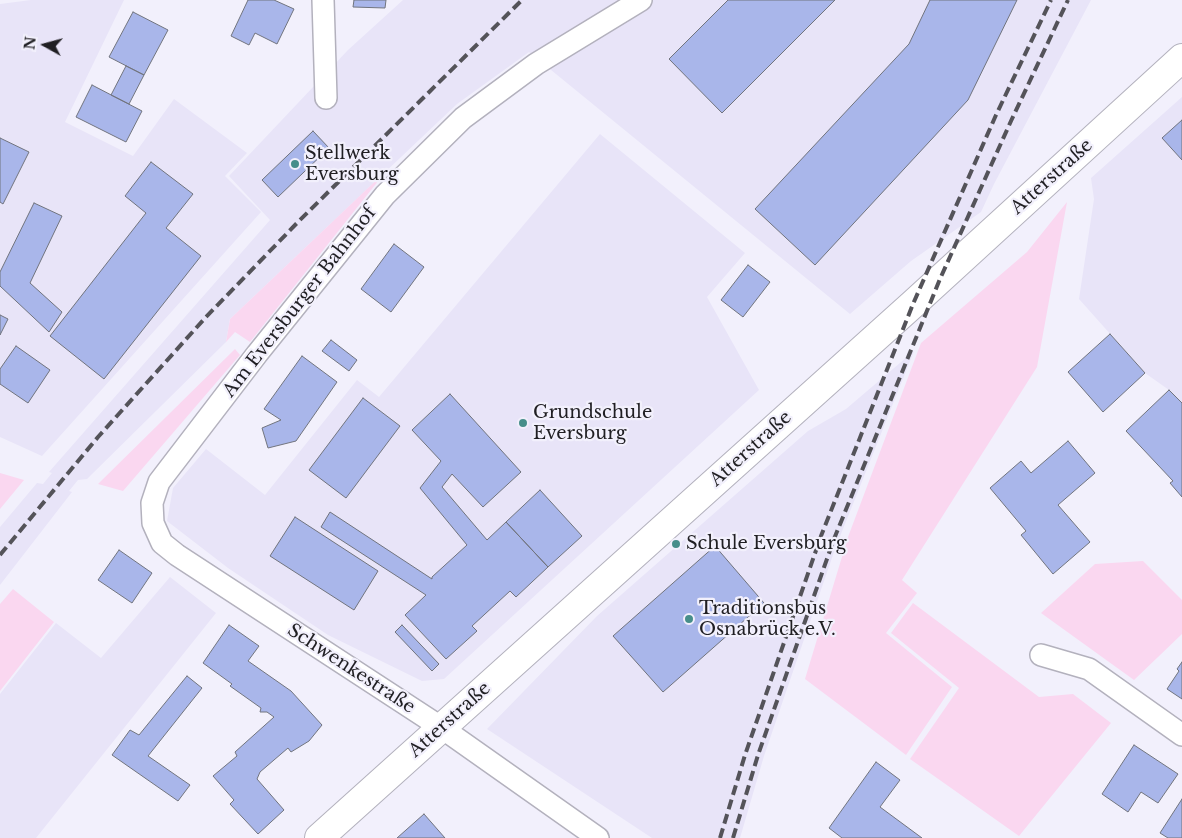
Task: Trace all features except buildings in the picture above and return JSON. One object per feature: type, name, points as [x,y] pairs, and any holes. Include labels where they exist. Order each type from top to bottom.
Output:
[{"type":"street","points":[[323,0],[326,98]]},
{"type":"street","name":"Am Eversburger Bahnhof","points":[[152,503],[159,482],[257,354],[385,194],[463,118],[536,64],[641,0]]},
{"type":"street","name":"Atterstraße","points":[[319,838],[920,298],[1182,58]]},
{"type":"street","name":"Schwenkestraße","points":[[152,503],[153,522],[162,543],[177,556],[442,728],[598,838]]},
{"type":"street","points":[[1041,655],[1089,669],[1182,735]]},
{"type":"shaded area","points":[[31,0],[124,0],[65,122],[133,156],[174,99],[247,153],[225,176],[261,212],[42,456],[0,437],[0,4]]},
{"type":"shaded area","points":[[403,0],[1091,0],[981,212],[911,261],[850,314],[529,52],[457,104],[230,319],[226,342],[87,479],[78,480],[69,491],[72,492],[0,585],[0,527],[37,483],[43,484],[52,473],[49,472],[270,220],[229,176],[348,50]]},
{"type":"shaded area","points":[[1182,97],[1182,403],[1169,390],[1145,373],[1079,299],[1094,199],[1091,178]]},
{"type":"shaded area","name":"Grundschule Eversburg","points":[[600,134],[745,253],[707,297],[759,390],[444,679],[422,681],[328,635],[228,568],[167,521],[173,488],[206,449],[265,495],[357,380],[379,397]]},
{"type":"shaded area","points":[[387,170],[250,342],[235,332],[226,342],[230,319]]},
{"type":"shaded area","points":[[1067,202],[1037,367],[902,580],[917,593],[886,633],[952,687],[906,755],[805,679],[848,537],[921,343],[1027,252]]},
{"type":"shaded area","points":[[235,349],[240,355],[123,491],[98,484]]},
{"type":"shaded area","points":[[914,351],[835,549],[764,756],[740,838],[652,838],[487,729],[597,616],[808,431],[846,409]]},
{"type":"shaded area","points":[[0,473],[24,480],[0,509]]},
{"type":"shaded area","points":[[1143,561],[1182,600],[1182,634],[1134,680],[1041,613],[1095,564]]},
{"type":"shaded area","points":[[170,577],[216,613],[36,838],[0,838],[0,694],[56,623],[101,658]]},
{"type":"shaded area","points":[[13,589],[54,622],[0,691],[0,604]]},
{"type":"shaded area","points":[[913,603],[1039,697],[1073,694],[1111,723],[1019,836],[910,759],[959,688],[891,633]]},
{"type":"railway","points":[[0,555],[98,437],[206,317],[298,222],[522,0]]},
{"type":"railway","points":[[720,838],[745,755],[821,536],[913,304],[996,115],[1051,0]]},
{"type":"railway","points":[[733,838],[758,755],[834,539],[940,279],[1068,0]]},
{"type":"place","name":"Stellwerk Eversburg","points":[[295,164]]},
{"type":"place","name":"Grundschule Eversburg","points":[[523,423]]},
{"type":"place","name":"Schule Eversburg","points":[[676,544]]},
{"type":"place","name":"Traditionsbus Osnabrück e.V.","points":[[689,619]]}]
